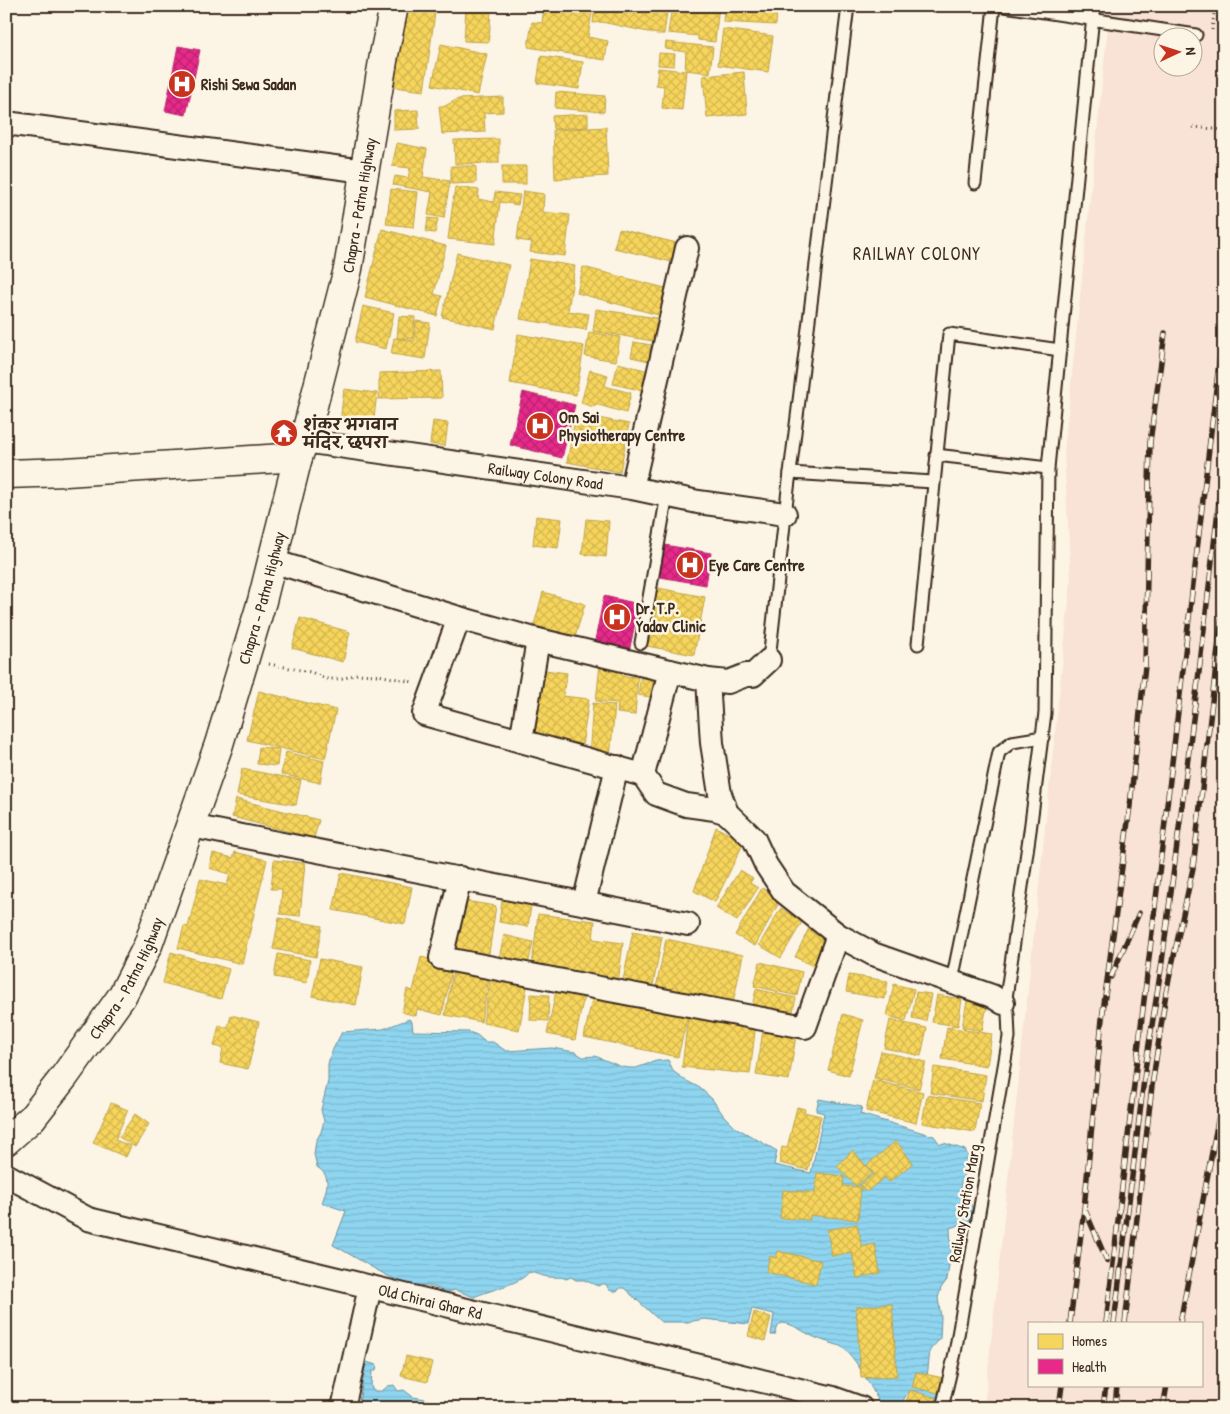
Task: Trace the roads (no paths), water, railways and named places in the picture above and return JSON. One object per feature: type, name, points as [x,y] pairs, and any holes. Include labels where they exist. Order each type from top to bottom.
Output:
[{"type":"main road","name":"Chapra - Patna Highway","points":[[6,1141],[32,1118],[122,996],[148,945],[220,744],[272,561],[348,269],[394,6]]},
{"type":"main road","points":[[6,474],[66,472],[301,449]]},
{"type":"street","points":[[6,123],[364,171]]},
{"type":"street","points":[[632,488],[687,248]]},
{"type":"street","name":"Railway Colony Road","points":[[301,449],[632,488],[698,502],[785,514]]},
{"type":"street","points":[[272,561],[538,640],[708,680],[728,682],[746,675],[753,675],[769,660]]},
{"type":"street","points":[[459,618],[424,714],[643,775],[656,794],[686,804],[715,808],[727,814],[754,839],[766,865],[784,892],[838,935],[873,954],[992,996],[1004,1004]]},
{"type":"street","points":[[522,741],[538,640]]},
{"type":"street","points":[[643,775],[670,671]]},
{"type":"street","points":[[708,680],[712,743],[720,794],[727,814]]},
{"type":"street","points":[[584,903],[618,767]]},
{"type":"street","points":[[191,826],[688,924]]},
{"type":"street","points":[[460,878],[441,958],[805,1026],[838,935]]},
{"type":"street","name":"Old Chirai Ghar Rd","points":[[6,1174],[88,1219],[832,1398],[861,1408]]},
{"type":"street","points":[[343,1408],[370,1287]]},
{"type":"lane","points":[[769,660],[785,514],[848,6]]},
{"type":"lane","points":[[975,183],[994,6]]},
{"type":"lane","points":[[1004,6],[1152,28]]},
{"type":"lane","name":"Railway Station Marg","points":[[942,1408],[955,1353],[1009,1037],[1010,1023],[1004,1004],[1043,737],[1046,667],[1048,468],[1094,6]]},
{"type":"lane","points":[[918,644],[949,334],[1060,350]]},
{"type":"lane","points":[[936,455],[1048,468]]},
{"type":"lane","points":[[790,473],[934,482]]},
{"type":"lane","points":[[641,643],[667,495]]},
{"type":"lane","points":[[952,981],[999,752],[1012,742],[1043,737]]},
{"type":"water","points":[[409,1019],[412,1022],[413,1031],[469,1032],[477,1035],[485,1042],[493,1042],[506,1051],[552,1048],[575,1052],[583,1057],[595,1056],[622,1067],[630,1068],[668,1060],[674,1072],[700,1088],[712,1099],[724,1116],[735,1127],[777,1151],[774,1165],[811,1173],[824,1113],[816,1111],[819,1099],[862,1107],[860,1114],[934,1136],[940,1144],[944,1143],[965,1150],[969,1168],[962,1180],[961,1188],[972,1206],[972,1216],[968,1222],[950,1228],[951,1250],[947,1280],[941,1288],[938,1298],[941,1317],[940,1339],[930,1350],[927,1378],[932,1381],[946,1382],[941,1408],[935,1408],[937,1401],[934,1399],[908,1392],[899,1408],[882,1408],[864,1374],[846,1350],[782,1323],[778,1326],[775,1335],[771,1335],[774,1314],[752,1309],[748,1324],[704,1319],[688,1322],[661,1322],[624,1288],[620,1288],[617,1292],[609,1290],[606,1284],[598,1286],[571,1277],[566,1279],[547,1277],[529,1272],[519,1280],[474,1297],[455,1290],[445,1293],[434,1287],[401,1282],[383,1274],[333,1245],[346,1211],[322,1203],[327,1183],[325,1175],[317,1167],[314,1154],[316,1141],[324,1121],[321,1110],[328,1081],[328,1064],[331,1053],[342,1032],[383,1029]]},
{"type":"water","points":[[366,1362],[377,1365],[376,1371],[372,1371],[371,1386],[373,1391],[382,1391],[388,1386],[394,1385],[398,1391],[404,1390],[413,1397],[426,1399],[429,1408],[358,1408]]},
{"type":"railway","points":[[1106,1322],[1224,321]]},
{"type":"railway","points":[[1070,1322],[1084,1209],[1102,1019],[1130,806],[1145,666],[1150,442],[1165,333]]},
{"type":"railway","points":[[1114,1322],[1146,1063],[1162,962],[1199,672],[1224,459]]},
{"type":"railway","points":[[1125,1322],[1152,1086],[1166,993],[1193,868],[1224,596]]},
{"type":"railway","points":[[1111,977],[1139,913]]},
{"type":"railway","points":[[1180,1322],[1224,1088]]},
{"type":"railway","points":[[1085,1210],[1107,1261]]},
{"type":"railway","points":[[1059,1408],[1062,1386]]},
{"type":"railway","points":[[1103,1408],[1106,1386]]},
{"type":"railway","points":[[1115,1408],[1117,1386]]},
{"type":"railway","points":[[1163,1408],[1167,1386]]},
{"type":"place","name":"Rishi Sewa Sadan","points":[[182,84]]},
{"type":"place","name":"Om Sai Physiotherapy Centre","points":[[540,426]]},
{"type":"place","name":"शंकर भगवान मंदिर, छपरा","points":[[284,433]]},
{"type":"place","name":"Eye Care Centre","points":[[690,565]]},
{"type":"place","name":"Dr. T.P. Yadav Clinic","points":[[617,617]]},
{"type":"district","name":"RAILWAY COLONY","points":[[917,253]]}]
